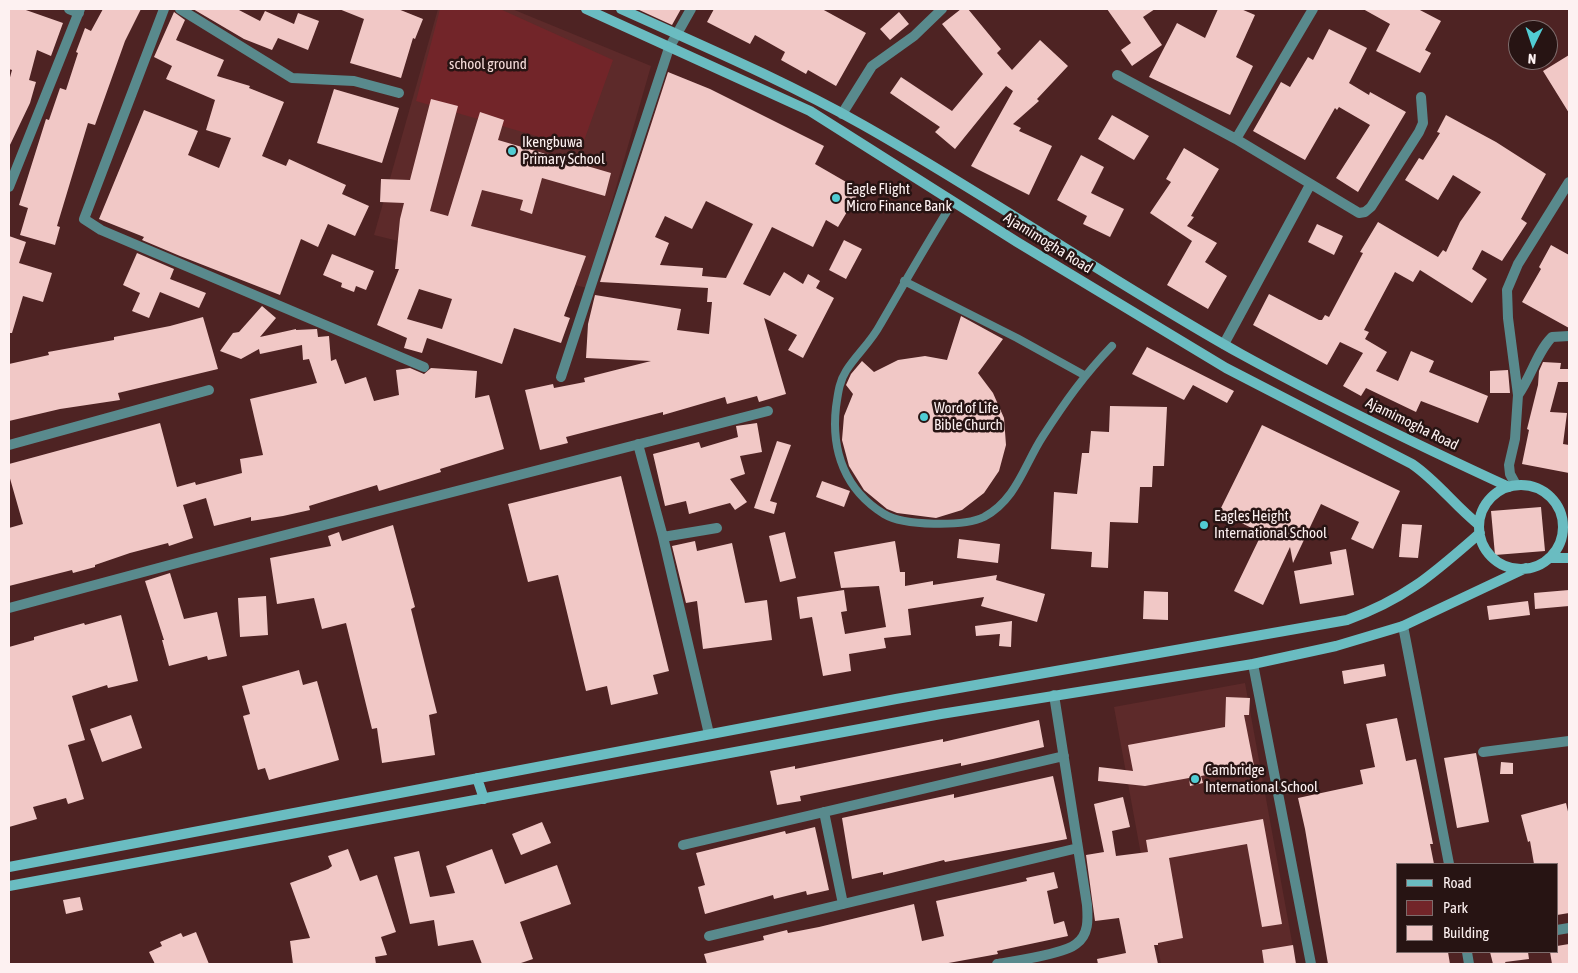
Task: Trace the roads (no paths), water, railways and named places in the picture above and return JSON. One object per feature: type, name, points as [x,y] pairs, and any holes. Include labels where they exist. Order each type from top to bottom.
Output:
[{"type":"main road","name":"Ajamimogha Road","points":[[586,9],[810,111],[953,202],[1226,368],[1412,464],[1430,476],[1446,496],[1479,529]]},
{"type":"main road","name":"Ajamimogha Road","points":[[621,9],[678,34],[842,114],[934,167],[1224,344],[1419,446],[1513,486]]},
{"type":"main road","points":[[1526,568],[1510,567],[1496,560],[1485,548],[1479,529],[1482,512],[1488,501],[1498,492],[1513,486],[1538,488],[1555,502],[1569,507]]},
{"type":"main road","points":[[9,886],[941,714],[1254,664],[1336,646],[1403,626],[1526,568],[1538,565],[1549,558],[1557,549],[1563,531],[1561,513],[1555,502]]},
{"type":"main road","points":[[9,867],[896,699],[1347,620],[1378,609],[1404,595],[1428,578],[1479,529]]},
{"type":"main road","points":[[1549,558],[1569,558]]},
{"type":"main road","points":[[477,778],[484,799]]},
{"type":"street","points":[[164,9],[84,219],[101,230],[424,367]]},
{"type":"street","points":[[180,9],[292,78],[354,81],[399,93]]},
{"type":"street","points":[[561,377],[669,48],[691,9]]},
{"type":"street","points":[[842,114],[872,66],[914,36],[942,9]]},
{"type":"street","points":[[1236,139],[1313,9]]},
{"type":"street","points":[[9,188],[76,10]]},
{"type":"street","points":[[1117,75],[1236,139],[1358,213],[1365,212],[1419,132],[1423,123],[1420,97]]},
{"type":"street","points":[[1513,486],[1509,465],[1515,438],[1518,395],[1508,318],[1507,290],[1518,264],[1569,182]]},
{"type":"street","points":[[1224,344],[1310,185]]},
{"type":"street","points":[[1518,395],[1546,343],[1552,337],[1569,336]]},
{"type":"street","points":[[9,444],[209,390]]},
{"type":"street","points":[[9,608],[768,411]]},
{"type":"street","points":[[638,444],[663,537],[709,734]]},
{"type":"street","points":[[663,537],[717,528]]},
{"type":"street","points":[[1403,626],[1450,863]]},
{"type":"street","points":[[1254,664],[1311,964]]},
{"type":"street","points":[[996,964],[1056,952],[1076,944],[1088,926],[1088,905],[1054,695]]},
{"type":"street","points":[[1483,752],[1569,741]]},
{"type":"street","points":[[683,845],[1064,756]]},
{"type":"street","points":[[824,812],[843,904]]},
{"type":"street","points":[[708,936],[1078,848]]},
{"type":"lane","points":[[953,202],[904,281],[879,328],[846,371],[838,389],[835,421],[836,450],[849,478],[866,500],[886,515],[916,523],[950,523],[983,517],[1007,500],[1024,473],[1042,438],[1084,375],[1112,346]]},
{"type":"lane","points":[[904,281],[1017,338],[1084,375]]},
{"type":"place","name":"Ikengbuwa Primary School","points":[[512,151]]},
{"type":"place","name":"Eagle Flight Micro Finance Bank","points":[[836,198]]},
{"type":"place","name":"Word of Life Bible Church","points":[[924,417]]},
{"type":"place","name":"Eagles Height International School","points":[[1204,525]]},
{"type":"place","name":"Cambridge International School","points":[[1195,779]]},
{"type":"park label","name":"school ground","points":[[488,64]]}]
